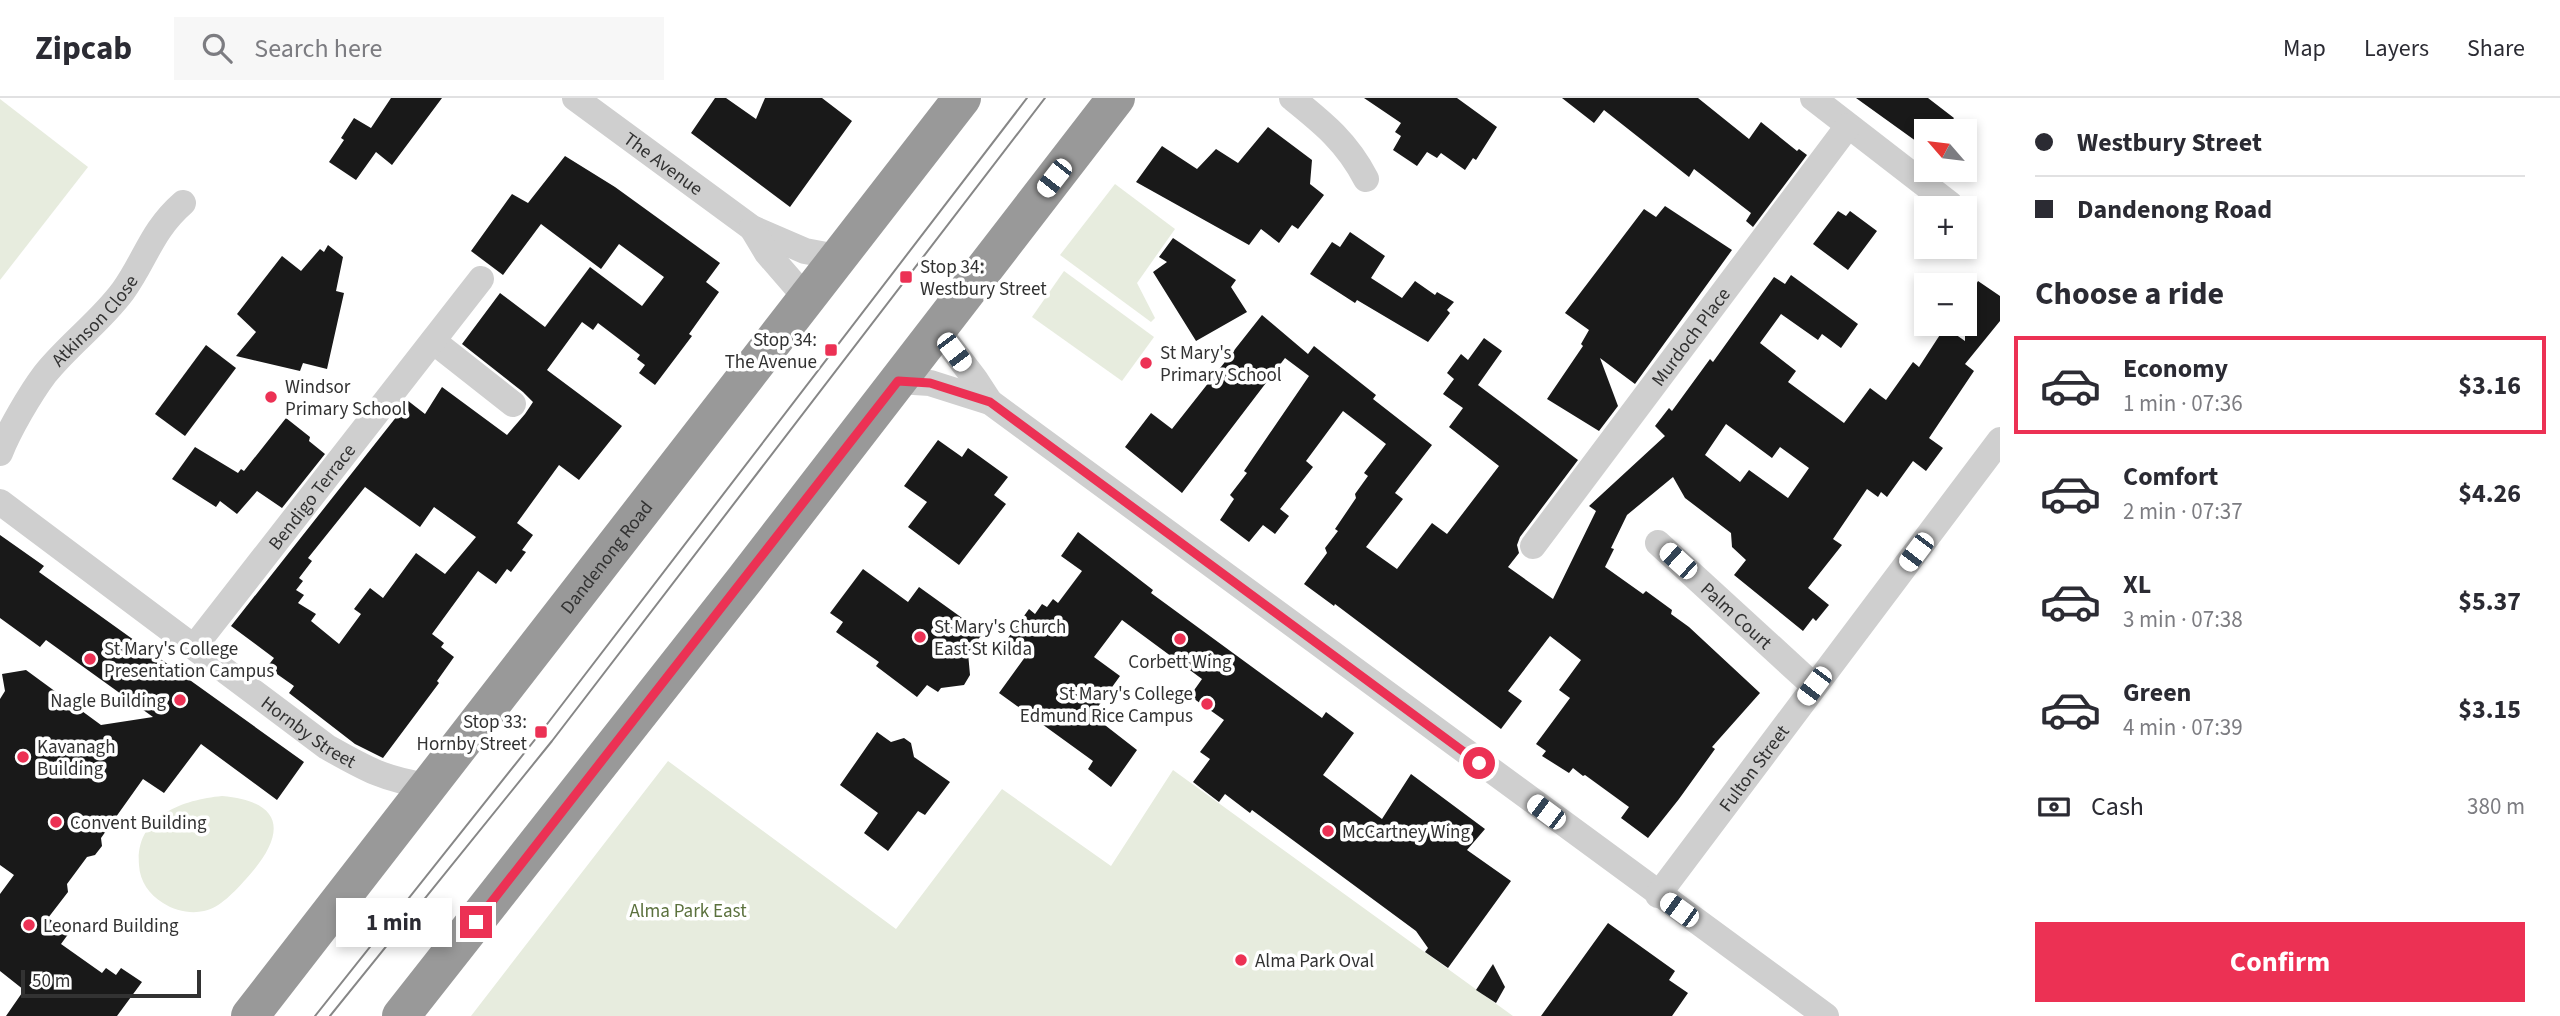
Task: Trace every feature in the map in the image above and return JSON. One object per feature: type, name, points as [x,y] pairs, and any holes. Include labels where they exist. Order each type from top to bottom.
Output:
[{"type":"highway","name":"Dandenong Road","points":[[250,1016],[962,98]]},
{"type":"highway","points":[[401,1016],[515,874],[1116,98]]},
{"type":"street","name":"The Avenue","points":[[575,98],[752,228],[805,251],[837,257]]},
{"type":"street","points":[[1292,98],[1344,144],[1366,179]]},
{"type":"street","points":[[1813,98],[1940,196]]},
{"type":"street","name":"Murdoch Place","points":[[1533,546],[1848,126]]},
{"type":"street","name":"Atkinson Close","points":[[2,444],[46,374],[123,291],[158,230],[183,203]]},
{"type":"street","name":"The Avenue","points":[[752,228],[767,253],[806,298]]},
{"type":"street","name":"Bendigo Terrace","points":[[194,647],[481,279]]},
{"type":"street","points":[[937,329],[990,402]]},
{"type":"street","points":[[433,341],[513,404]]},
{"type":"street","points":[[898,381],[930,383],[990,402],[1826,1016]]},
{"type":"street","name":"Fulton Street","points":[[1658,895],[2000,440]]},
{"type":"street","name":"Hornby Street","points":[[0,502],[327,747],[379,776],[428,786]]},
{"type":"street","name":"Palm Court","points":[[1658,543],[1814,686]]},
{"type":"green space","points":[[0,99],[88,167],[0,280]]},
{"type":"green space","points":[[1115,184],[1175,229],[1137,283],[1155,318],[1151,322],[1060,255]]},
{"type":"green space","points":[[1064,271],[1154,337],[1122,381],[1032,317]]},
{"type":"green space","name":"Alma Park East","points":[[668,761],[896,929],[1002,789],[1111,866],[1173,770],[1513,1016],[471,1016]]},
{"type":"green space","points":[[222,796],[244,800],[269,814],[273,824],[273,836],[268,850],[246,879],[216,906],[194,912],[168,906],[150,892],[141,877],[140,848],[145,835],[153,823],[177,807]]},
{"type":"building","points":[[391,98],[442,98],[392,165],[376,152],[356,180],[329,162],[344,140],[341,138],[354,118],[371,128]]},
{"type":"building","points":[[715,98],[726,98],[756,119],[765,98],[822,98],[852,121],[790,207],[691,133]]},
{"type":"building","points":[[1364,98],[1457,98],[1497,127],[1476,160],[1473,158],[1465,170],[1441,153],[1437,158],[1427,152],[1417,166],[1393,150],[1401,136],[1395,132],[1401,123]]},
{"type":"building","points":[[1562,98],[1698,98],[1749,139],[1761,122],[1797,151],[1799,149],[1807,155],[1753,227],[1746,221],[1751,213],[1694,169],[1689,177],[1604,110],[1594,123]]},
{"type":"building","points":[[1856,98],[1928,98],[1954,118],[1914,119],[1914,140]]},
{"type":"building","points":[[1268,127],[1312,160],[1310,184],[1324,195],[1298,229],[1292,225],[1279,243],[1261,229],[1249,245],[1136,182],[1162,146],[1197,169],[1216,149],[1238,163]]},
{"type":"building","points":[[565,156],[615,187],[720,263],[706,282],[719,292],[689,334],[692,336],[655,385],[639,373],[645,365],[637,359],[640,355],[598,323],[593,330],[582,322],[547,370],[622,426],[579,480],[559,465],[517,523],[533,535],[522,550],[526,552],[511,572],[507,569],[496,584],[478,571],[432,634],[444,643],[441,647],[454,657],[437,681],[439,683],[383,758],[355,744],[289,693],[294,686],[267,667],[274,658],[231,626],[407,400],[425,414],[442,387],[507,435],[525,414],[533,402],[462,344],[500,293],[545,327],[590,267],[642,306],[664,277],[619,244],[601,269],[541,224],[503,275],[471,251],[512,194],[528,203]],"holes":[[[365,487],[420,527],[434,507],[476,537],[445,574],[416,553],[383,598],[370,588],[354,609],[361,614],[339,644],[311,621],[316,614],[298,603],[304,595],[296,590],[303,581],[299,578],[312,561],[308,558]]]},
{"type":"building","points":[[1665,206],[1732,250],[1635,384],[1600,358],[1618,406],[1599,431],[1547,399],[1583,346],[1581,344],[1589,330],[1565,313],[1644,209],[1656,217]]},
{"type":"building","points":[[1838,211],[1846,216],[1850,211],[1877,231],[1848,270],[1813,244]]},
{"type":"building","points":[[1350,232],[1385,256],[1371,278],[1402,298],[1415,281],[1435,295],[1437,292],[1454,302],[1447,310],[1450,313],[1428,342],[1357,300],[1355,303],[1310,274],[1332,242],[1340,247]]},
{"type":"building","points":[[1173,238],[1236,280],[1231,287],[1247,312],[1196,341],[1153,272],[1167,262],[1159,257]]},
{"type":"building","points":[[328,245],[343,257],[336,291],[344,293],[327,369],[303,363],[300,371],[236,356],[256,332],[237,314],[282,256],[301,271],[320,249],[324,252]]},
{"type":"building","points":[[1791,275],[1858,324],[1841,348],[1822,334],[1818,340],[1781,314],[1760,343],[1796,371],[1788,382],[1844,423],[1870,388],[1886,400],[1913,362],[1919,367],[1939,336],[1958,336],[1965,341],[1965,336],[1977,336],[1978,281],[2000,296],[2000,321],[1965,364],[1974,371],[1929,438],[1943,448],[1926,471],[1913,461],[1887,497],[1881,492],[1878,497],[1867,489],[1833,539],[1842,545],[1808,588],[1829,605],[1816,621],[1813,618],[1803,631],[1734,575],[1746,560],[1732,547],[1731,533],[1685,498],[1673,477],[1627,515],[1605,567],[1643,594],[1646,591],[1672,610],[1671,614],[1689,627],[1760,693],[1712,747],[1715,749],[1648,838],[1621,818],[1629,807],[1585,775],[1573,768],[1569,773],[1542,756],[1546,751],[1536,744],[1570,698],[1559,690],[1581,660],[1550,636],[1508,691],[1522,701],[1501,729],[1335,604],[1334,606],[1304,584],[1327,553],[1325,548],[1338,531],[1335,529],[1368,476],[1364,473],[1386,444],[1343,411],[1306,461],[1313,467],[1280,509],[1289,516],[1275,534],[1263,525],[1249,542],[1220,520],[1234,499],[1230,495],[1247,473],[1244,471],[1309,376],[1285,358],[1182,493],[1125,447],[1151,413],[1172,429],[1262,315],[1308,354],[1314,346],[1376,395],[1373,399],[1432,445],[1395,493],[1403,499],[1366,547],[1397,569],[1432,523],[1447,534],[1499,466],[1449,427],[1463,408],[1443,394],[1454,379],[1447,373],[1461,354],[1468,360],[1484,338],[1502,351],[1478,385],[1578,460],[1520,537],[1517,545],[1519,553],[1508,567],[1553,599],[1596,511],[1589,506],[1665,436],[1655,426],[1669,408],[1672,411],[1710,359],[1713,362],[1774,277],[1785,284]],"holes":[[[1726,424],[1772,458],[1780,447],[1809,468],[1788,498],[1749,470],[1740,482],[1705,455]]]},
{"type":"building","points":[[206,345],[236,368],[185,436],[155,414]]},
{"type":"building","points":[[286,418],[310,437],[309,441],[325,454],[282,508],[257,491],[237,514],[220,501],[216,507],[172,479],[195,447],[238,473],[241,469],[244,471]]},
{"type":"building","points":[[938,440],[962,457],[968,448],[1008,477],[994,495],[1006,504],[959,565],[908,527],[927,502],[904,486]]},
{"type":"building","name":"St Mary's College Edmund Rice Campus","points":[[1078,532],[1153,590],[1151,593],[1322,718],[1326,712],[1354,733],[1323,775],[1382,819],[1411,774],[1485,829],[1467,850],[1511,881],[1448,968],[1425,952],[1428,948],[1416,931],[1252,810],[1250,813],[1225,794],[1219,802],[1193,782],[1210,759],[1200,752],[1224,720],[1190,696],[1202,679],[1122,620],[1094,657],[1120,676],[1092,715],[1137,750],[1111,787],[1088,769],[1093,761],[999,693],[1028,653],[1008,638],[1029,609],[1035,614],[1042,604],[1047,607],[1053,599],[1058,603],[1082,571],[1061,556]]},
{"type":"building","points":[[0,535],[44,566],[39,572],[304,762],[277,800],[201,744],[164,793],[143,779],[101,838],[102,846],[95,855],[87,857],[67,884],[68,892],[48,918],[69,933],[61,944],[102,973],[106,968],[116,975],[121,968],[142,982],[117,1016],[6,1016],[24,990],[0,971],[0,894],[14,875],[0,865],[0,699],[5,691],[2,674],[26,670],[101,725],[153,717],[46,640],[40,647],[0,618]]},
{"type":"building","name":"St Mary's Church East St Kilda","points":[[863,569],[908,602],[919,587],[983,633],[968,653],[970,675],[964,685],[941,688],[938,692],[927,685],[917,697],[876,666],[879,662],[836,632],[843,622],[830,613]]},
{"type":"building","points":[[877,732],[891,742],[904,738],[911,743],[914,757],[950,782],[925,815],[918,811],[888,851],[864,833],[878,813],[840,785]]},
{"type":"building","points":[[1608,923],[1675,971],[1669,980],[1688,993],[1672,1016],[1541,1016]]},
{"type":"building","points":[[1493,964],[1505,987],[1496,1003],[1476,990]]},
{"type":"tram line","points":[[315,1016],[541,732],[1027,98]]},
{"type":"tram line","points":[[330,1016],[552,741],[1045,98]]},
{"type":"place","name":"Stop 34: Westbury Street","points":[[906,277]]},
{"type":"place","name":"Stop 34: The Avenue","points":[[831,350]]},
{"type":"place","name":"St Mary's Primary School","points":[[1146,363]]},
{"type":"place","name":"Windsor Primary School","points":[[271,397]]},
{"type":"place","name":"St Mary's Church East St Kilda","points":[[920,637]]},
{"type":"place","name":"Corbett Wing","points":[[1180,639]]},
{"type":"place","name":"St Mary's College Presentation Campus","points":[[90,659]]},
{"type":"place","name":"Nagle Building","points":[[180,700]]},
{"type":"place","name":"St Mary's College Edmund Rice Campus","points":[[1207,704]]},
{"type":"place","name":"Stop 33: Hornby Street","points":[[541,732]]},
{"type":"place","name":"Kavanagh Building","points":[[23,757]]},
{"type":"place","name":"Convent Building","points":[[56,822]]},
{"type":"place","name":"McCartney Wing","points":[[1328,831]]},
{"type":"place","name":"Leonard Building","points":[[29,925]]},
{"type":"place","name":"Alma Park Oval","points":[[1241,960]]},
{"type":"route","points":[[476,922],[898,381],[930,383],[990,402],[1479,763]]}]
